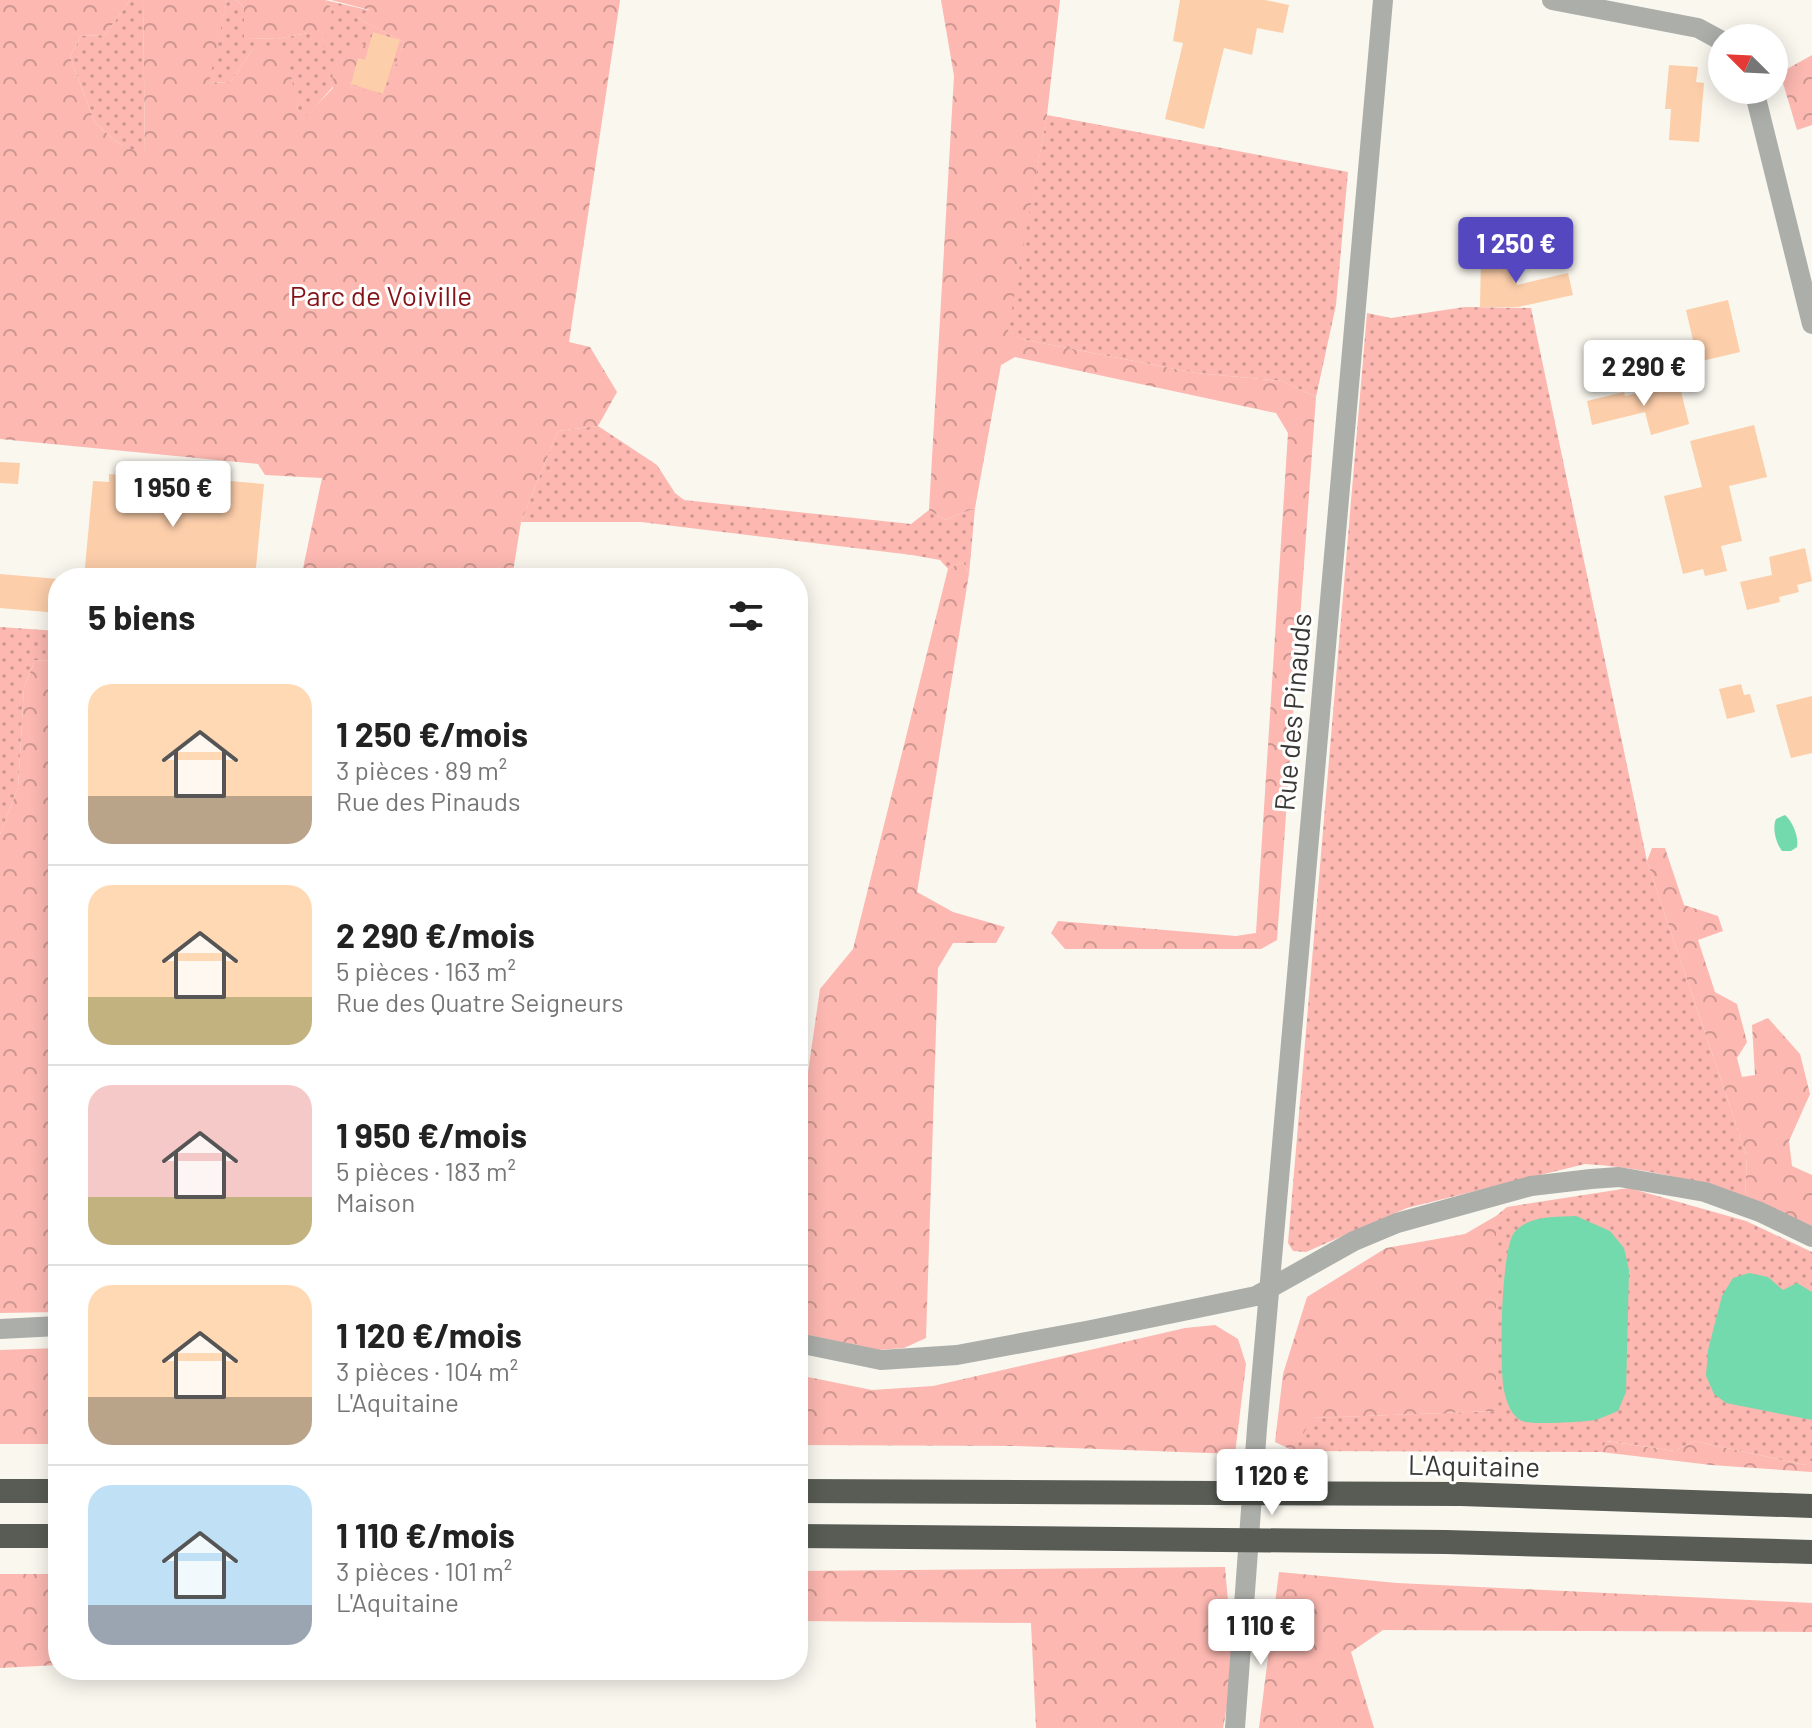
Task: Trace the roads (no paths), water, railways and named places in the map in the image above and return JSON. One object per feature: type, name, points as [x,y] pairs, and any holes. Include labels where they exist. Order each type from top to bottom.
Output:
[{"type":"highway","points":[[0,1491],[48,1491]]},
{"type":"highway","name":"L'Aquitaine","points":[[808,1491],[1461,1494],[1812,1506]]},
{"type":"highway","points":[[0,1536],[48,1536]]},
{"type":"highway","points":[[808,1536],[1446,1542],[1812,1552]]},
{"type":"street","name":"Rue des Pinauds","points":[[1235,1728],[1257,1428],[1383,0]]},
{"type":"street","points":[[1552,0],[1698,28],[1708,33]]},
{"type":"street","points":[[1757,104],[1812,324]]},
{"type":"street","points":[[808,1345],[881,1360],[957,1355],[1256,1296],[1354,1241],[1397,1223],[1531,1186],[1591,1179],[1619,1177],[1705,1192],[1760,1212],[1812,1237]]},
{"type":"street","points":[[0,1329],[48,1327]]},
{"type":"park label","name":"Parc de Voiville","points":[[381,295]]}]
